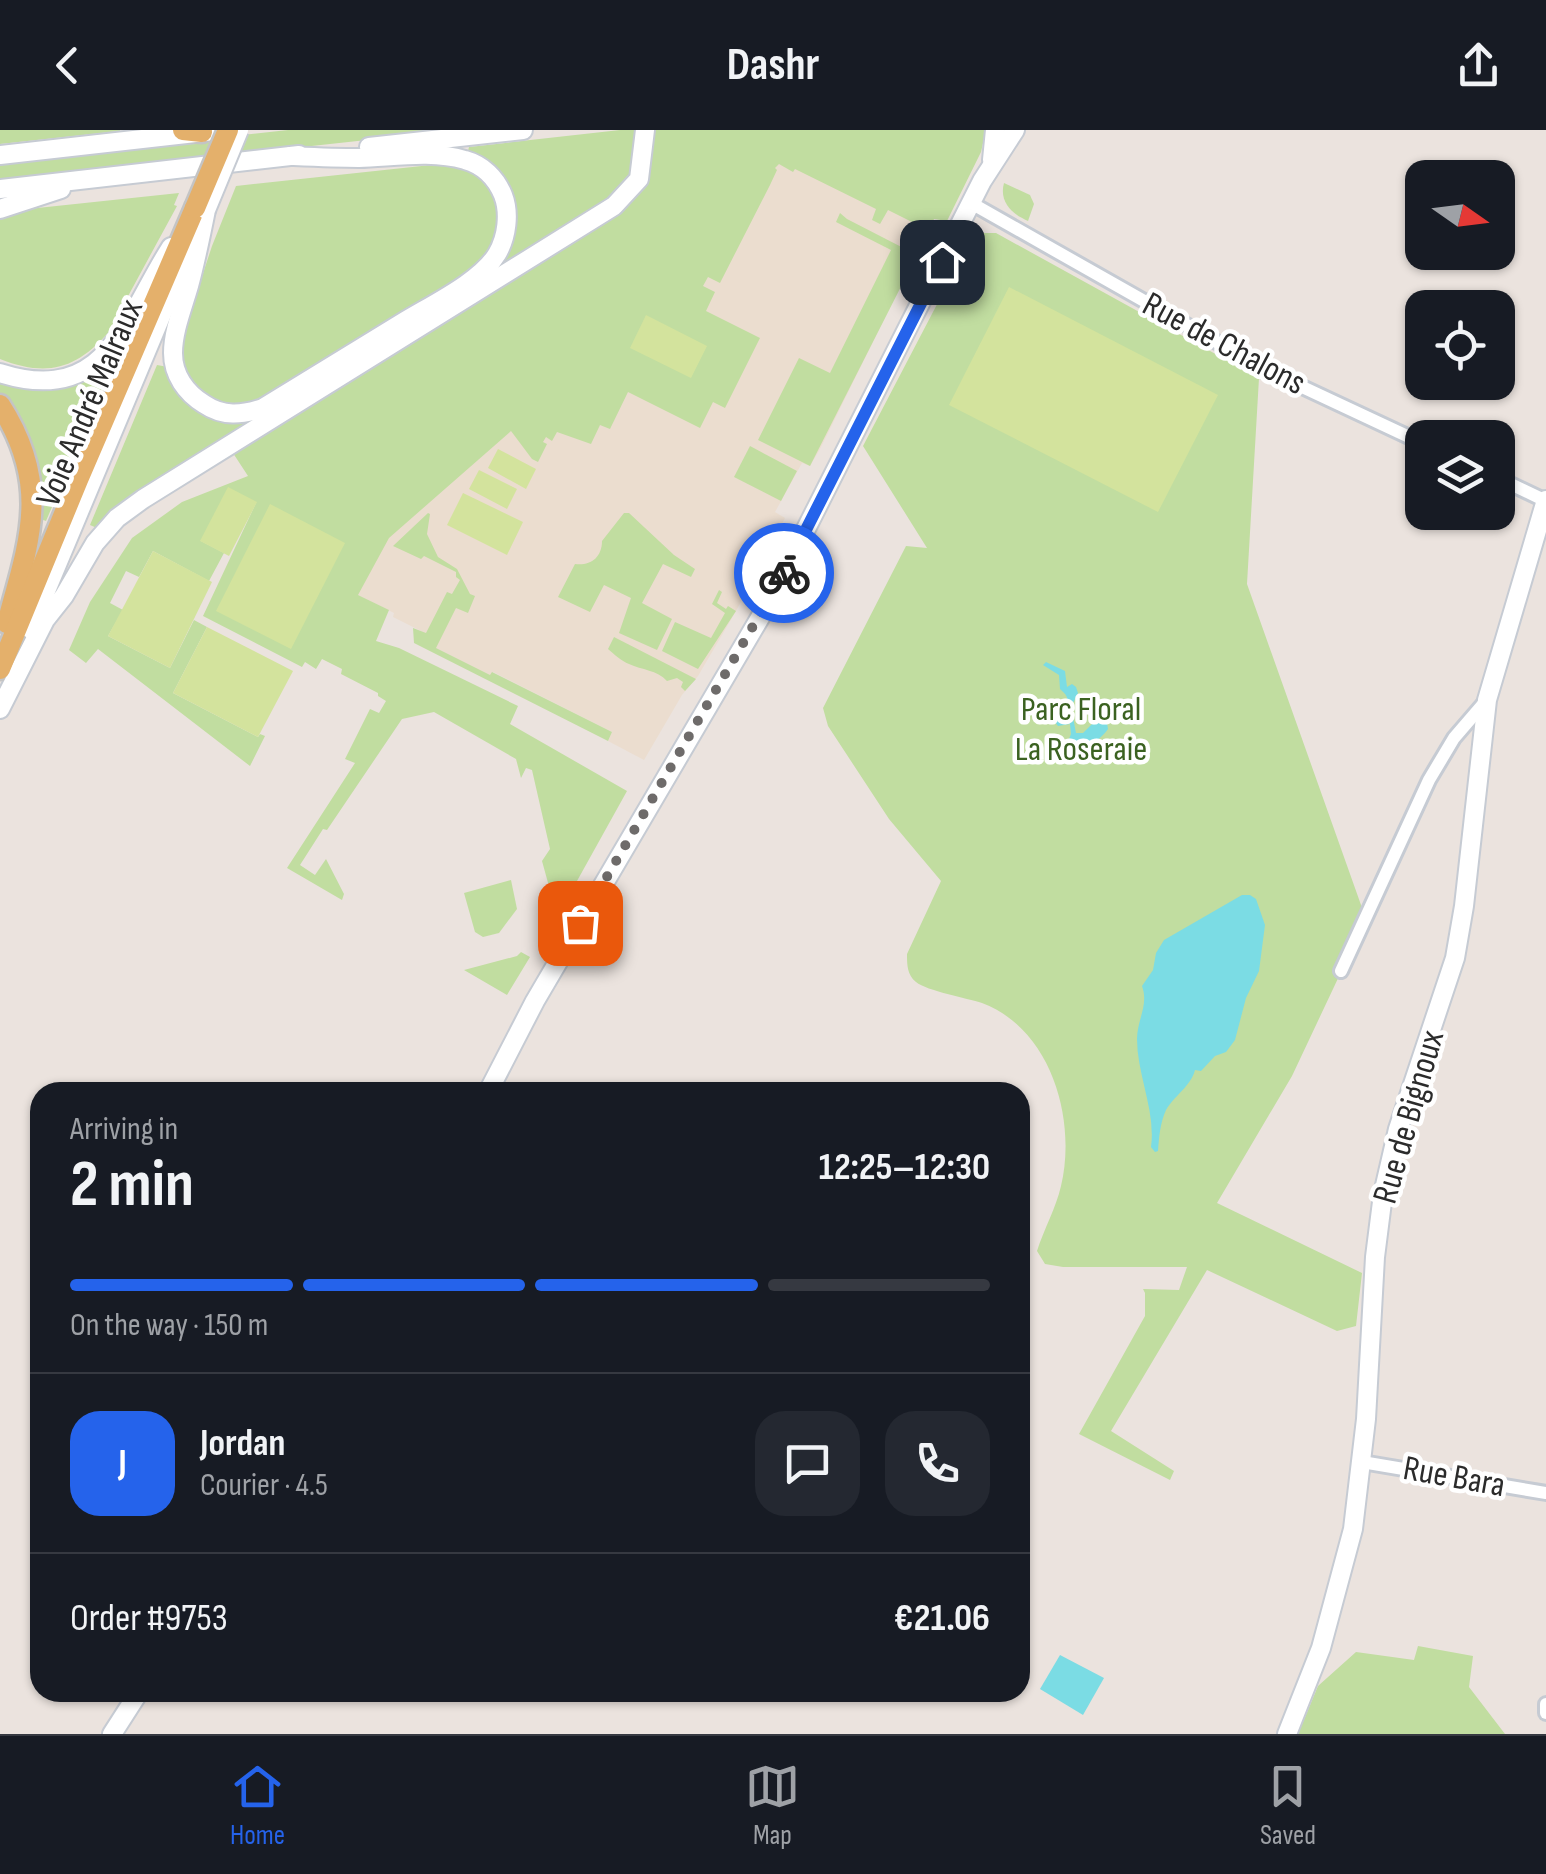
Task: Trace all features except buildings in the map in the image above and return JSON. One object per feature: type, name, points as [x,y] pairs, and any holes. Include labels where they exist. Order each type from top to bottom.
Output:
[{"type":"main road","name":"Voie André Malraux","points":[[0,668],[70,498],[239,130]]},
{"type":"main road","points":[[0,189],[523,130]]},
{"type":"main road","points":[[0,705],[14,685],[44,620],[116,518],[614,206],[639,180],[645,130]]},
{"type":"main road","points":[[992,166],[995,130]]},
{"type":"main road","points":[[493,1082],[534,1001],[768,604],[971,203],[1015,130]]},
{"type":"main road","name":"Voie André Malraux","points":[[0,705],[200,209],[208,131]]},
{"type":"main road","points":[[0,155],[208,131]]},
{"type":"main road","points":[[200,209],[198,253],[173,354],[178,378],[188,392],[224,414],[246,414],[262,408],[447,296],[496,256],[504,238],[507,213],[503,196],[493,177],[469,161],[449,156],[291,156]]},
{"type":"main road","points":[[0,209],[89,179]]},
{"type":"main road","points":[[0,373],[26,381],[48,382],[68,379],[95,364],[119,338],[155,272],[200,209]]},
{"type":"main road","points":[[0,405],[28,462],[33,502],[29,543],[0,646]]},
{"type":"main road","name":"Rue de Bignoux","points":[[1287,1734],[1321,1648],[1353,1529],[1384,1194],[1398,1129],[1440,1009],[1461,932],[1487,700],[1546,500]]},
{"type":"main road","points":[[112,1734],[133,1702]]},
{"type":"street","name":"Rue de Chalons","points":[[971,203],[1266,370],[1405,435]]},
{"type":"street","points":[[1515,486],[1546,500]]},
{"type":"street","points":[[1341,971],[1428,780],[1454,738],[1487,700]]},
{"type":"street","name":"Rue Bara","points":[[1362,1462],[1546,1493]]},
{"type":"street","points":[[1546,1704],[1546,1713]]},
{"type":"shaded area","points":[[789,148],[934,219],[820,449],[810,466],[802,463],[775,512],[785,518],[736,611],[644,760],[608,741],[612,732],[436,648],[425,633],[358,595],[302,460]]},
{"type":"green space","points":[[0,130],[120,130],[120,131],[0,144]]},
{"type":"green space","points":[[288,130],[459,130],[0,180],[0,162]]},
{"type":"green space","points":[[620,130],[637,133],[636,164],[623,193],[503,267],[499,175],[490,163],[468,151],[469,147]]},
{"type":"green space","points":[[655,130],[986,130],[981,152],[947,221],[934,219],[921,246],[911,241],[918,225],[888,210],[880,224],[872,220],[876,209],[779,164],[720,283],[708,277],[703,286],[715,292],[706,311],[760,338],[725,408],[713,402],[700,428],[628,392],[610,429],[600,425],[591,444],[557,432],[552,441],[546,437],[543,442],[547,444],[538,462],[511,431],[389,538],[358,595],[389,610],[376,641],[399,648],[518,706],[510,724],[627,791],[567,899],[550,890],[542,861],[550,849],[532,770],[526,768],[521,778],[516,759],[434,712],[402,719],[300,865],[315,875],[326,859],[344,894],[342,900],[287,868],[355,763],[345,759],[370,709],[379,713],[386,701],[322,659],[316,669],[305,662],[302,667],[203,616],[256,503],[201,541],[224,553],[209,581],[153,551],[139,577],[126,571],[110,603],[123,610],[108,636],[170,668],[194,620],[207,627],[173,693],[258,737],[265,736],[250,766],[98,649],[86,663],[69,650],[90,602],[132,538],[182,502],[248,476],[231,450],[630,204],[644,180]]},
{"type":"green space","points":[[431,165],[472,171],[492,192],[498,227],[491,248],[477,267],[257,402],[226,405],[198,391],[182,362],[182,337],[236,186]]},
{"type":"green space","points":[[1004,183],[1030,195],[1034,204],[1028,221],[1008,206],[1003,196]]},
{"type":"green space","points":[[179,193],[174,205],[177,206],[108,333],[96,345],[59,367],[32,368],[0,359],[0,217],[28,209]]},
{"type":"green space","points":[[840,213],[917,255],[810,466],[758,440],[799,358],[830,373],[891,250],[836,222]]},
{"type":"green space","name":"Parc Floral La Roseraie","points":[[983,233],[996,233],[1259,378],[1247,584],[1366,919],[1292,1076],[1217,1203],[1362,1273],[1356,1326],[1337,1331],[1207,1270],[1111,1431],[1174,1471],[1170,1480],[1079,1434],[1145,1316],[1143,1289],[1179,1290],[1187,1267],[1045,1264],[1037,1251],[1059,1194],[1065,1160],[1061,1106],[1053,1079],[1026,1033],[1006,1016],[982,1003],[921,985],[911,976],[907,954],[941,881],[889,819],[828,726],[823,708],[906,546],[927,548],[863,446],[968,245]]},
{"type":"green space","points":[[1009,287],[1218,395],[1158,512],[949,405]]},
{"type":"green space","points":[[646,315],[707,346],[691,378],[630,348]]},
{"type":"green space","points":[[114,353],[115,360],[46,521],[38,518],[11,407],[0,393],[0,379],[21,384]]},
{"type":"green space","points":[[157,365],[168,367],[173,384],[254,422],[97,528],[90,525]]},
{"type":"green space","points":[[750,446],[797,471],[781,501],[734,477]]},
{"type":"green space","points":[[498,449],[536,469],[526,489],[488,468]]},
{"type":"green space","points":[[479,470],[517,489],[507,509],[469,489]]},
{"type":"green space","points":[[228,487],[257,502],[229,556],[200,541]]},
{"type":"green space","points":[[463,493],[523,522],[507,555],[447,525]]},
{"type":"green space","points":[[270,504],[345,543],[291,649],[216,611]]},
{"type":"green space","points":[[428,513],[427,534],[438,557],[457,569],[470,594],[475,596],[468,613],[456,608],[436,648],[612,732],[608,741],[414,643],[413,628],[426,633],[447,592],[452,594],[460,580],[456,572],[393,546]]},
{"type":"green space","points":[[624,513],[629,513],[695,569],[691,577],[663,564],[642,603],[672,619],[657,650],[619,633],[631,598],[604,585],[590,612],[558,597],[575,564],[586,564],[597,556],[602,541]]},
{"type":"green space","points":[[153,551],[212,582],[170,668],[108,636]]},
{"type":"green space","points":[[719,590],[722,592],[717,603],[736,611],[698,669],[662,651],[675,622],[711,638],[725,613],[712,604]]},
{"type":"green space","points":[[207,627],[293,671],[258,737],[173,693]]},
{"type":"green space","points":[[614,637],[696,679],[685,691],[681,687],[683,682],[677,678],[667,681],[654,672],[626,663],[608,649]]},
{"type":"green space","points":[[511,880],[517,909],[499,933],[483,937],[475,932],[464,893]]},
{"type":"green space","points":[[521,952],[530,957],[507,995],[464,970],[517,956]]},
{"type":"green space","points":[[1418,1646],[1473,1656],[1469,1687],[1505,1734],[1298,1734],[1318,1686],[1356,1652],[1414,1660]]},
{"type":"water","points":[[1046,662],[1065,671],[1067,687],[1076,687],[1078,693],[1071,707],[1076,733],[1083,733],[1097,719],[1107,723],[1108,729],[1102,736],[1080,752],[1067,744],[1070,724],[1058,726],[1052,718],[1055,706],[1066,705],[1067,698],[1060,689],[1059,675],[1043,665]]},
{"type":"water","points":[[1242,895],[1256,899],[1265,925],[1259,971],[1246,998],[1235,1040],[1201,1071],[1195,1070],[1169,1105],[1155,1152],[1151,1147],[1151,1120],[1138,1052],[1142,986],[1153,970],[1156,953],[1164,940]]},
{"type":"water","points":[[1060,1655],[1104,1678],[1083,1715],[1040,1689]]},
{"type":"way so far","points":[[580,923],[784,573]]},
{"type":"route","points":[[784,573],[942,262]]}]
